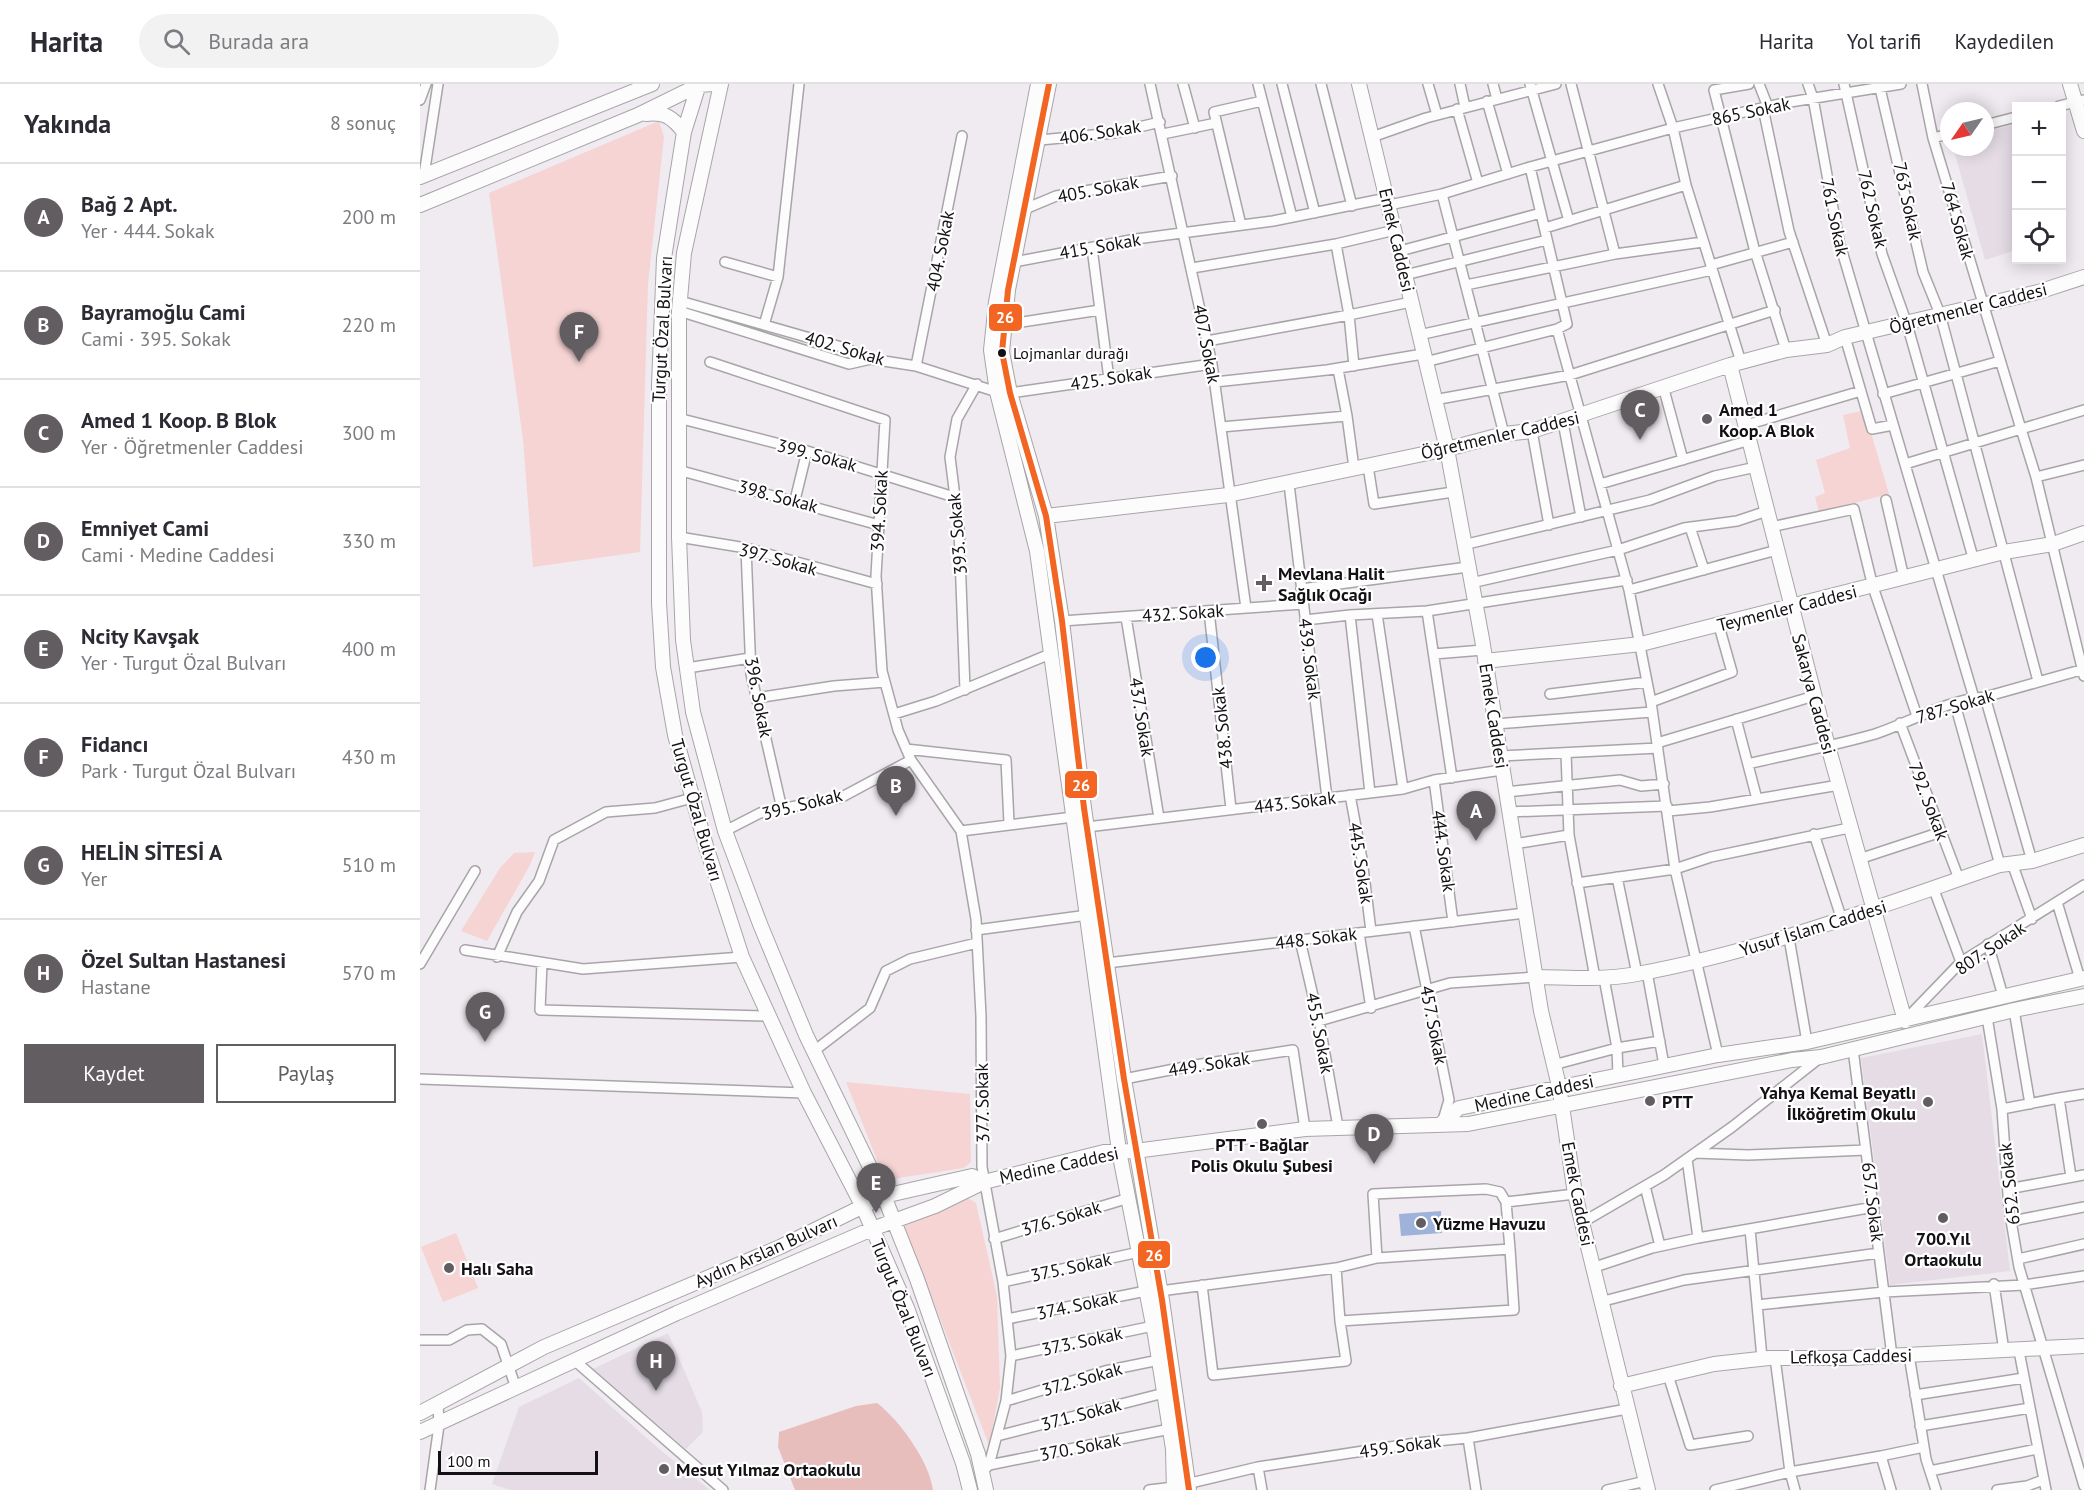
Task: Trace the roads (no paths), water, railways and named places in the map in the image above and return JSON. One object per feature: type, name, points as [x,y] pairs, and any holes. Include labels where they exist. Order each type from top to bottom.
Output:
[{"type":"street","points":[[420,100],[426,84]]},
{"type":"street","points":[[422,176],[438,84]]},
{"type":"street","points":[[422,176],[652,84]]},
{"type":"street","points":[[420,205],[638,115],[699,84],[713,84]]},
{"type":"street","name":"Turgut Özal Bulvarı","points":[[699,84],[684,132],[664,258],[658,385],[659,603],[663,667],[675,735],[742,957],[767,1016],[862,1207],[907,1308],[963,1463],[970,1490]]},
{"type":"street","name":"Turgut Özal Bulvarı","points":[[721,84],[684,253],[680,306],[679,537],[683,640],[693,712],[725,831],[760,924],[814,1051],[884,1196],[986,1468],[986,1490]]},
{"type":"street","points":[[764,325],[778,277],[799,84]]},
{"type":"street","name":"407. Sokak","points":[[1150,84],[1185,233],[1212,364],[1228,495],[1246,608]]},
{"type":"street","points":[[1183,84],[1195,128]]},
{"type":"street","points":[[1258,84],[1292,218]]},
{"type":"street","points":[[1282,84],[1315,213]]},
{"type":"street","points":[[1321,84],[1352,206]]},
{"type":"street","name":"Emek Caddesi","points":[[1359,84],[1447,449],[1484,655],[1536,977],[1559,1086],[1575,1194],[1647,1486]]},
{"type":"street","points":[[1428,84],[1437,115]]},
{"type":"street","points":[[1460,84],[1461,108],[1478,183]]},
{"type":"street","points":[[1493,84],[1492,100],[1508,174]]},
{"type":"street","points":[[1372,137],[1531,87],[1556,84]]},
{"type":"street","points":[[1571,84],[1615,254]]},
{"type":"street","points":[[1658,84],[1703,242],[1730,325],[1736,364]]},
{"type":"street","points":[[1749,84],[1714,90],[1755,253],[1786,350]]},
{"type":"street","points":[[1759,84],[1793,242],[1827,345]]},
{"type":"street","name":"761 Sokak","points":[[1808,84],[1813,98],[1839,241],[1864,333],[1974,698]]},
{"type":"street","name":"865 Sokak","points":[[1442,194],[1672,128],[1813,98],[1845,88],[1901,84]]},
{"type":"street","points":[[1922,84],[1933,138],[1940,136]]},
{"type":"street","points":[[2070,84],[2080,101],[2084,131]]},
{"type":"street","name":"763 Sokak","points":[[1880,85],[1923,272],[1940,314],[2038,681]]},
{"type":"street","points":[[1041,86],[1040,140],[1003,325],[1003,392],[1037,551],[1119,1151],[1139,1252],[1153,1291],[1153,1326],[1170,1429],[1174,1488]]},
{"type":"street","points":[[1041,86],[996,302],[991,350],[1003,392],[1046,516],[1062,621],[1087,827],[1135,1151],[1153,1291],[1189,1486]]},
{"type":"street","points":[[1531,87],[1550,162],[1569,220]]},
{"type":"street","name":"762 Sokak","points":[[1845,88],[1882,254],[1907,324],[1974,561]]},
{"type":"street","points":[[1241,225],[1214,112],[1262,101]]},
{"type":"street","points":[[638,115],[662,113],[673,118],[684,132]]},
{"type":"street","points":[[1994,123],[2012,118]]},
{"type":"street","name":"406. Sokak","points":[[1040,140],[1114,133],[1160,122]]},
{"type":"street","points":[[1163,134],[1216,123]]},
{"type":"street","name":"404. Sokak","points":[[916,366],[962,136]]},
{"type":"street","name":"764 Sokak","points":[[1933,138],[2036,477],[2083,672]]},
{"type":"street","points":[[1215,382],[1424,358],[1483,348],[1557,329],[1567,324],[1530,167]]},
{"type":"street","name":"405. Sokak","points":[[1025,209],[1056,196],[1172,176]]},
{"type":"street","points":[[1545,228],[1686,184]]},
{"type":"street","points":[[1442,194],[1504,434]]},
{"type":"street","name":"415. Sokak","points":[[1014,261],[1292,218],[1352,206],[1442,194]]},
{"type":"street","points":[[1400,251],[1541,213]]},
{"type":"street","points":[[1192,267],[1336,244],[1395,230]]},
{"type":"street","points":[[1405,275],[1460,264],[1547,240]]},
{"type":"street","points":[[1466,285],[1615,254],[1703,242]]},
{"type":"street","points":[[1419,334],[1562,304],[1712,268],[1793,242]]},
{"type":"street","points":[[1336,244],[1349,315],[1354,366]]},
{"type":"street","points":[[1092,248],[1109,379]]},
{"type":"street","points":[[724,262],[778,277]]},
{"type":"street","name":"Öğretmenler Caddesi","points":[[1046,516],[1228,495],[1289,484],[1504,434],[1532,431],[1583,416],[1662,386],[1786,350],[1827,345],[1845,337],[2038,292],[2084,277]]},
{"type":"street","points":[[1207,341],[1411,302]]},
{"type":"street","points":[[680,306],[849,364],[871,359]]},
{"type":"street","name":"402. Sokak","points":[[680,306],[764,325],[845,348],[871,359],[916,366],[1003,392]]},
{"type":"street","points":[[1003,325],[1100,310]]},
{"type":"street","points":[[1434,400],[1570,375],[1775,310]]},
{"type":"street","points":[[1557,329],[1627,580],[1651,702],[1675,869],[1718,1054]]},
{"type":"street","points":[[1845,337],[1872,429],[1893,425]]},
{"type":"street","name":"394. Sokak","points":[[710,362],[885,420],[877,584],[882,671],[906,749],[922,777]]},
{"type":"street","points":[[1883,394],[2000,362]]},
{"type":"street","name":"425. Sokak","points":[[1003,392],[1212,364]]},
{"type":"street","name":"Sakarya Caddesi","points":[[1736,364],[1746,425],[1776,550],[1850,828],[1905,1021]]},
{"type":"street","points":[[1338,369],[1347,416],[1374,504],[1453,492]]},
{"type":"street","name":"393. Sokak","points":[[965,690],[958,530],[950,457],[957,419],[977,384]]},
{"type":"street","points":[[1662,386],[1683,460]]},
{"type":"street","points":[[1746,425],[1861,391]]},
{"type":"street","points":[[1905,464],[2084,411]]},
{"type":"street","points":[[1221,427],[1347,416]]},
{"type":"street","name":"399. Sokak","points":[[678,418],[807,451],[954,497]]},
{"type":"street","points":[[1563,422],[1581,517]]},
{"type":"street","points":[[1532,431],[1550,525]]},
{"type":"street","points":[[1600,484],[1750,440]]},
{"type":"street","points":[[795,500],[807,451]]},
{"type":"street","points":[[2036,477],[2084,465]]},
{"type":"street","points":[[1463,545],[1650,500],[1715,476],[1756,467]]},
{"type":"street","name":"398. Sokak","points":[[678,470],[795,500],[879,525]]},
{"type":"street","name":"439. Sokak","points":[[1289,484],[1327,798]]},
{"type":"street","points":[[1886,500],[1904,578]]},
{"type":"street","points":[[1771,527],[1854,509],[1873,587],[1917,716]]},
{"type":"street","points":[[1471,583],[1618,550],[1690,527],[1737,521],[1767,511]]},
{"type":"street","points":[[1690,527],[1704,570]]},
{"type":"street","name":"Teymenler Caddesi","points":[[1484,655],[1641,644],[2004,552],[2053,544],[2084,532]]},
{"type":"street","name":"397. Sokak","points":[[679,537],[746,548],[877,584]]},
{"type":"street","name":"396. Sokak","points":[[746,548],[750,658],[756,698],[782,809]]},
{"type":"street","points":[[1629,590],[1776,550]]},
{"type":"street","points":[[1301,589],[1468,567]]},
{"type":"street","points":[[1305,620],[1427,611],[1627,580]]},
{"type":"street","name":"432. Sokak","points":[[1062,621],[1303,604]]},
{"type":"street","name":"438. Sokak","points":[[1209,611],[1231,809]]},
{"type":"street","points":[[1427,611],[1452,778]]},
{"type":"street","points":[[1377,614],[1403,789]]},
{"type":"street","points":[[1350,615],[1370,793]]},
{"type":"street","name":"437. Sokak","points":[[1126,617],[1159,818]]},
{"type":"street","points":[[1651,702],[1732,672],[1719,626]]},
{"type":"street","points":[[894,714],[965,690],[1050,654]]},
{"type":"street","points":[[1434,654],[1484,655]]},
{"type":"street","points":[[687,668],[750,658]]},
{"type":"street","name":"787. Sokak","points":[[1748,764],[1875,734],[1917,716],[1974,698],[2083,672]]},
{"type":"street","points":[[756,698],[834,686],[885,682]]},
{"type":"street","points":[[1550,694],[1647,682]]},
{"type":"street","name":"443. Sokak","points":[[1087,827],[1403,789],[1434,780],[1452,778],[1501,763],[1566,753],[1658,746],[1814,696]]},
{"type":"street","points":[[1985,697],[2032,861]]},
{"type":"street","points":[[1955,704],[2006,864],[2032,919]]},
{"type":"street","points":[[1495,724],[1652,712]]},
{"type":"street","points":[[1736,720],[1757,799]]},
{"type":"street","name":"792. Sokak","points":[[1900,723],[1959,879]]},
{"type":"street","points":[[906,749],[1006,760],[1009,823]]},
{"type":"street","points":[[1566,753],[1565,786],[1569,836],[1577,883],[1617,1048],[1618,1076]]},
{"type":"street","name":"395. Sokak","points":[[725,831],[760,813],[842,797],[911,760]]},
{"type":"street","name":"377. Sokak","points":[[922,777],[961,831],[976,930],[984,1182],[1003,1282],[1011,1356],[1006,1401],[986,1468]]},
{"type":"street","name":"444. Sokak","points":[[1434,780],[1453,922]]},
{"type":"street","points":[[1506,792],[1620,780],[1641,786],[1664,784]]},
{"type":"street","points":[[1509,812],[1668,808],[1757,799],[1839,785]]},
{"type":"street","name":"445. Sokak","points":[[1350,795],[1362,859],[1371,931]]},
{"type":"street","points":[[497,957],[518,912],[539,881],[554,840],[606,812],[655,808],[693,798]]},
{"type":"street","points":[[961,831],[1009,823],[1073,817]]},
{"type":"street","points":[[1577,883],[1675,869],[1711,857],[1850,828]]},
{"type":"street","points":[[1859,859],[1941,832]]},
{"type":"street","points":[[1815,834],[1842,920]]},
{"type":"street","points":[[1514,844],[1569,836]]},
{"type":"street","name":"Yusuf İslam Caddesi","points":[[1536,977],[1599,978],[1642,973],[1695,961],[1788,938],[2006,864],[2032,861],[2084,845]]},
{"type":"street","points":[[420,963],[475,872]]},
{"type":"street","points":[[1617,877],[1660,1041],[1664,1065]]},
{"type":"street","name":"807. Sokak","points":[[1905,1021],[1961,962],[2084,885]]},
{"type":"street","points":[[1934,890],[1961,962]]},
{"type":"street","points":[[2057,902],[2082,978]]},
{"type":"street","name":"448. Sokak","points":[[1107,963],[1525,913]]},
{"type":"street","points":[[976,930],[1088,915]]},
{"type":"street","name":"457. Sokak","points":[[1414,926],[1449,1100],[1442,1123]]},
{"type":"street","points":[[1359,933],[1371,1008]]},
{"type":"street","points":[[1788,938],[1807,1042]]},
{"type":"street","name":"455. Sokak","points":[[1300,940],[1319,1021],[1338,1127]]},
{"type":"street","points":[[814,1051],[870,1008],[886,971],[910,959],[977,943]]},
{"type":"street","points":[[1988,944],[2003,996]]},
{"type":"street","points":[[465,950],[497,957],[583,969],[742,957]]},
{"type":"street","points":[[542,963],[540,1011],[767,1016]]},
{"type":"street","points":[[1319,1021],[1415,996],[1428,989],[1450,983],[1536,977]]},
{"type":"street","name":"Medine Caddesi","points":[[984,1182],[1104,1152],[1135,1151],[1305,1129],[1442,1123],[1459,1108],[1718,1054],[1807,1042],[2082,978]]},
{"type":"street","points":[[1442,1123],[1468,1124],[1792,1060],[1821,1057],[2014,1010],[2084,996]]},
{"type":"street","points":[[2014,1010],[2030,1104]]},
{"type":"street","name":"652. Sokak","points":[[1987,1017],[2002,1109],[2008,1189],[2018,1258],[2042,1349],[2084,1486]]},
{"type":"street","points":[[1553,1065],[1617,1048],[1660,1041]]},
{"type":"street","name":"657. Sokak","points":[[1853,1049],[1892,1356]]},
{"type":"street","name":"449. Sokak","points":[[1124,1079],[1293,1050],[1305,1129]]},
{"type":"street","points":[[1583,1222],[1687,1159],[1821,1057]]},
{"type":"street","points":[[420,1079],[804,1093]]},
{"type":"street","points":[[2002,1109],[2084,1094]]},
{"type":"street","points":[[2059,1098],[2071,1177]]},
{"type":"street","points":[[1695,1153],[1748,1155],[1866,1149]]},
{"type":"street","points":[[1687,1159],[1698,1238]]},
{"type":"street","points":[[2008,1189],[2084,1175]]},
{"type":"street","name":"Aydın Arslan Bulvarı","points":[[420,1413],[510,1363],[780,1247],[884,1196],[972,1176],[984,1182]]},
{"type":"street","name":"Aydın Arslan Bulvarı","points":[[420,1432],[440,1425],[574,1360],[872,1229],[935,1206],[984,1182]]},
{"type":"street","points":[[1645,1186],[1660,1246]]},
{"type":"street","points":[[1341,1321],[1514,1310],[1506,1202],[1500,1191],[1486,1189],[1373,1194],[1377,1258]]},
{"type":"street","points":[[1506,1202],[1575,1194]]},
{"type":"street","name":"376. Sokak","points":[[994,1239],[1129,1198]]},
{"type":"street","points":[[1592,1268],[1660,1246],[1874,1207]]},
{"type":"street","points":[[2012,1221],[2084,1207]]},
{"type":"street","points":[[1750,1228],[1757,1305],[1795,1490]]},
{"type":"street","points":[[2018,1258],[2084,1244]]},
{"type":"street","name":"374. Sokak","points":[[1007,1319],[1153,1291],[1336,1268],[1377,1258],[1510,1249]]},
{"type":"street","name":"375. Sokak","points":[[1003,1282],[1139,1252]]},
{"type":"street","points":[[1600,1302],[1684,1280],[1879,1253]]},
{"type":"street","points":[[1202,1285],[1212,1375],[1346,1361],[1336,1268]]},
{"type":"street","points":[[1757,1305],[1884,1292],[1994,1284],[2024,1285],[2084,1276]]},
{"type":"street","points":[[1994,1284],[2004,1351]]},
{"type":"street","name":"373. Sokak","points":[[1011,1356],[1153,1326]]},
{"type":"street","points":[[420,1340],[449,1340],[467,1330],[482,1329],[501,1344],[510,1363],[516,1388]]},
{"type":"street","name":"Lefkoşa Caddesi","points":[[1621,1386],[1714,1364],[1769,1358],[1892,1356],[2084,1346]]},
{"type":"street","points":[[2019,1351],[2046,1490]]},
{"type":"street","points":[[1909,1355],[1924,1447],[1936,1490]]},
{"type":"street","points":[[574,1360],[723,1490]]},
{"type":"street","name":"372. Sokak","points":[[1006,1401],[1105,1371],[1159,1360]]},
{"type":"street","points":[[1668,1375],[1690,1445],[1748,1436]]},
{"type":"street","points":[[1916,1395],[2024,1378]]},
{"type":"street","name":"371. Sokak","points":[[997,1436],[1164,1393]]},
{"type":"street","points":[[430,1490],[440,1425],[438,1404]]},
{"type":"street","points":[[1920,1426],[2030,1408]]},
{"type":"street","name":"459. Sokak","points":[[1149,1490],[1189,1486],[1258,1467],[1416,1443],[1468,1438],[1627,1409]]},
{"type":"street","name":"370. Sokak","points":[[986,1468],[1170,1429]]},
{"type":"street","points":[[1468,1438],[1476,1490]]},
{"type":"street","points":[[1715,1490],[1790,1472],[1924,1447]]},
{"type":"street","points":[[1930,1471],[2037,1449]]},
{"type":"street","points":[[1881,1456],[1891,1490]]},
{"type":"street","points":[[1258,1467],[1262,1490]]},
{"type":"street","points":[[1997,1490],[2028,1486],[2043,1480]]},
{"type":"street","points":[[1607,1490],[1647,1486]]},
{"type":"water","name":"Yüzme Havuzu","points":[[1441,1211],[1442,1233],[1401,1236],[1399,1214]]},
{"type":"place","name":"Lojmanlar durağı","points":[[1002,353]]},
{"type":"place","name":"Fidancı","points":[[579,362]]},
{"type":"place","name":"Amed 1 Koop. A Blok","points":[[1707,419]]},
{"type":"place","name":"Amed 1 Koop. B Blok","points":[[1640,440]]},
{"type":"place","name":"Mevlana Halit Sağlık Ocağı","points":[[1264,583]]},
{"type":"place","name":"Bayramoğlu Cami","points":[[896,816]]},
{"type":"place","name":"Bağ 2 Apt.","points":[[1476,841]]},
{"type":"place","name":"HELİN SİTESİ A","points":[[485,1042]]},
{"type":"place","name":"PTT","points":[[1650,1101]]},
{"type":"place","name":"Yahya Kemal Beyatlı İlköğretim Okulu","points":[[1928,1102]]},
{"type":"place","name":"PTT - Bağlar Polis Okulu Şubesi","points":[[1262,1124]]},
{"type":"place","name":"Emniyet Cami","points":[[1374,1164]]},
{"type":"place","name":"Ncity Kavşak","points":[[876,1213]]},
{"type":"place","name":"700.Yıl Ortaokulu","points":[[1943,1218]]},
{"type":"place","name":"Yüzme Havuzu","points":[[1421,1223]]},
{"type":"place","name":"Halı Saha","points":[[449,1268]]},
{"type":"place","name":"Özel Sultan Hastanesi","points":[[656,1391]]},
{"type":"place","name":"Mesut Yılmaz Ortaokulu","points":[[664,1469]]}]
